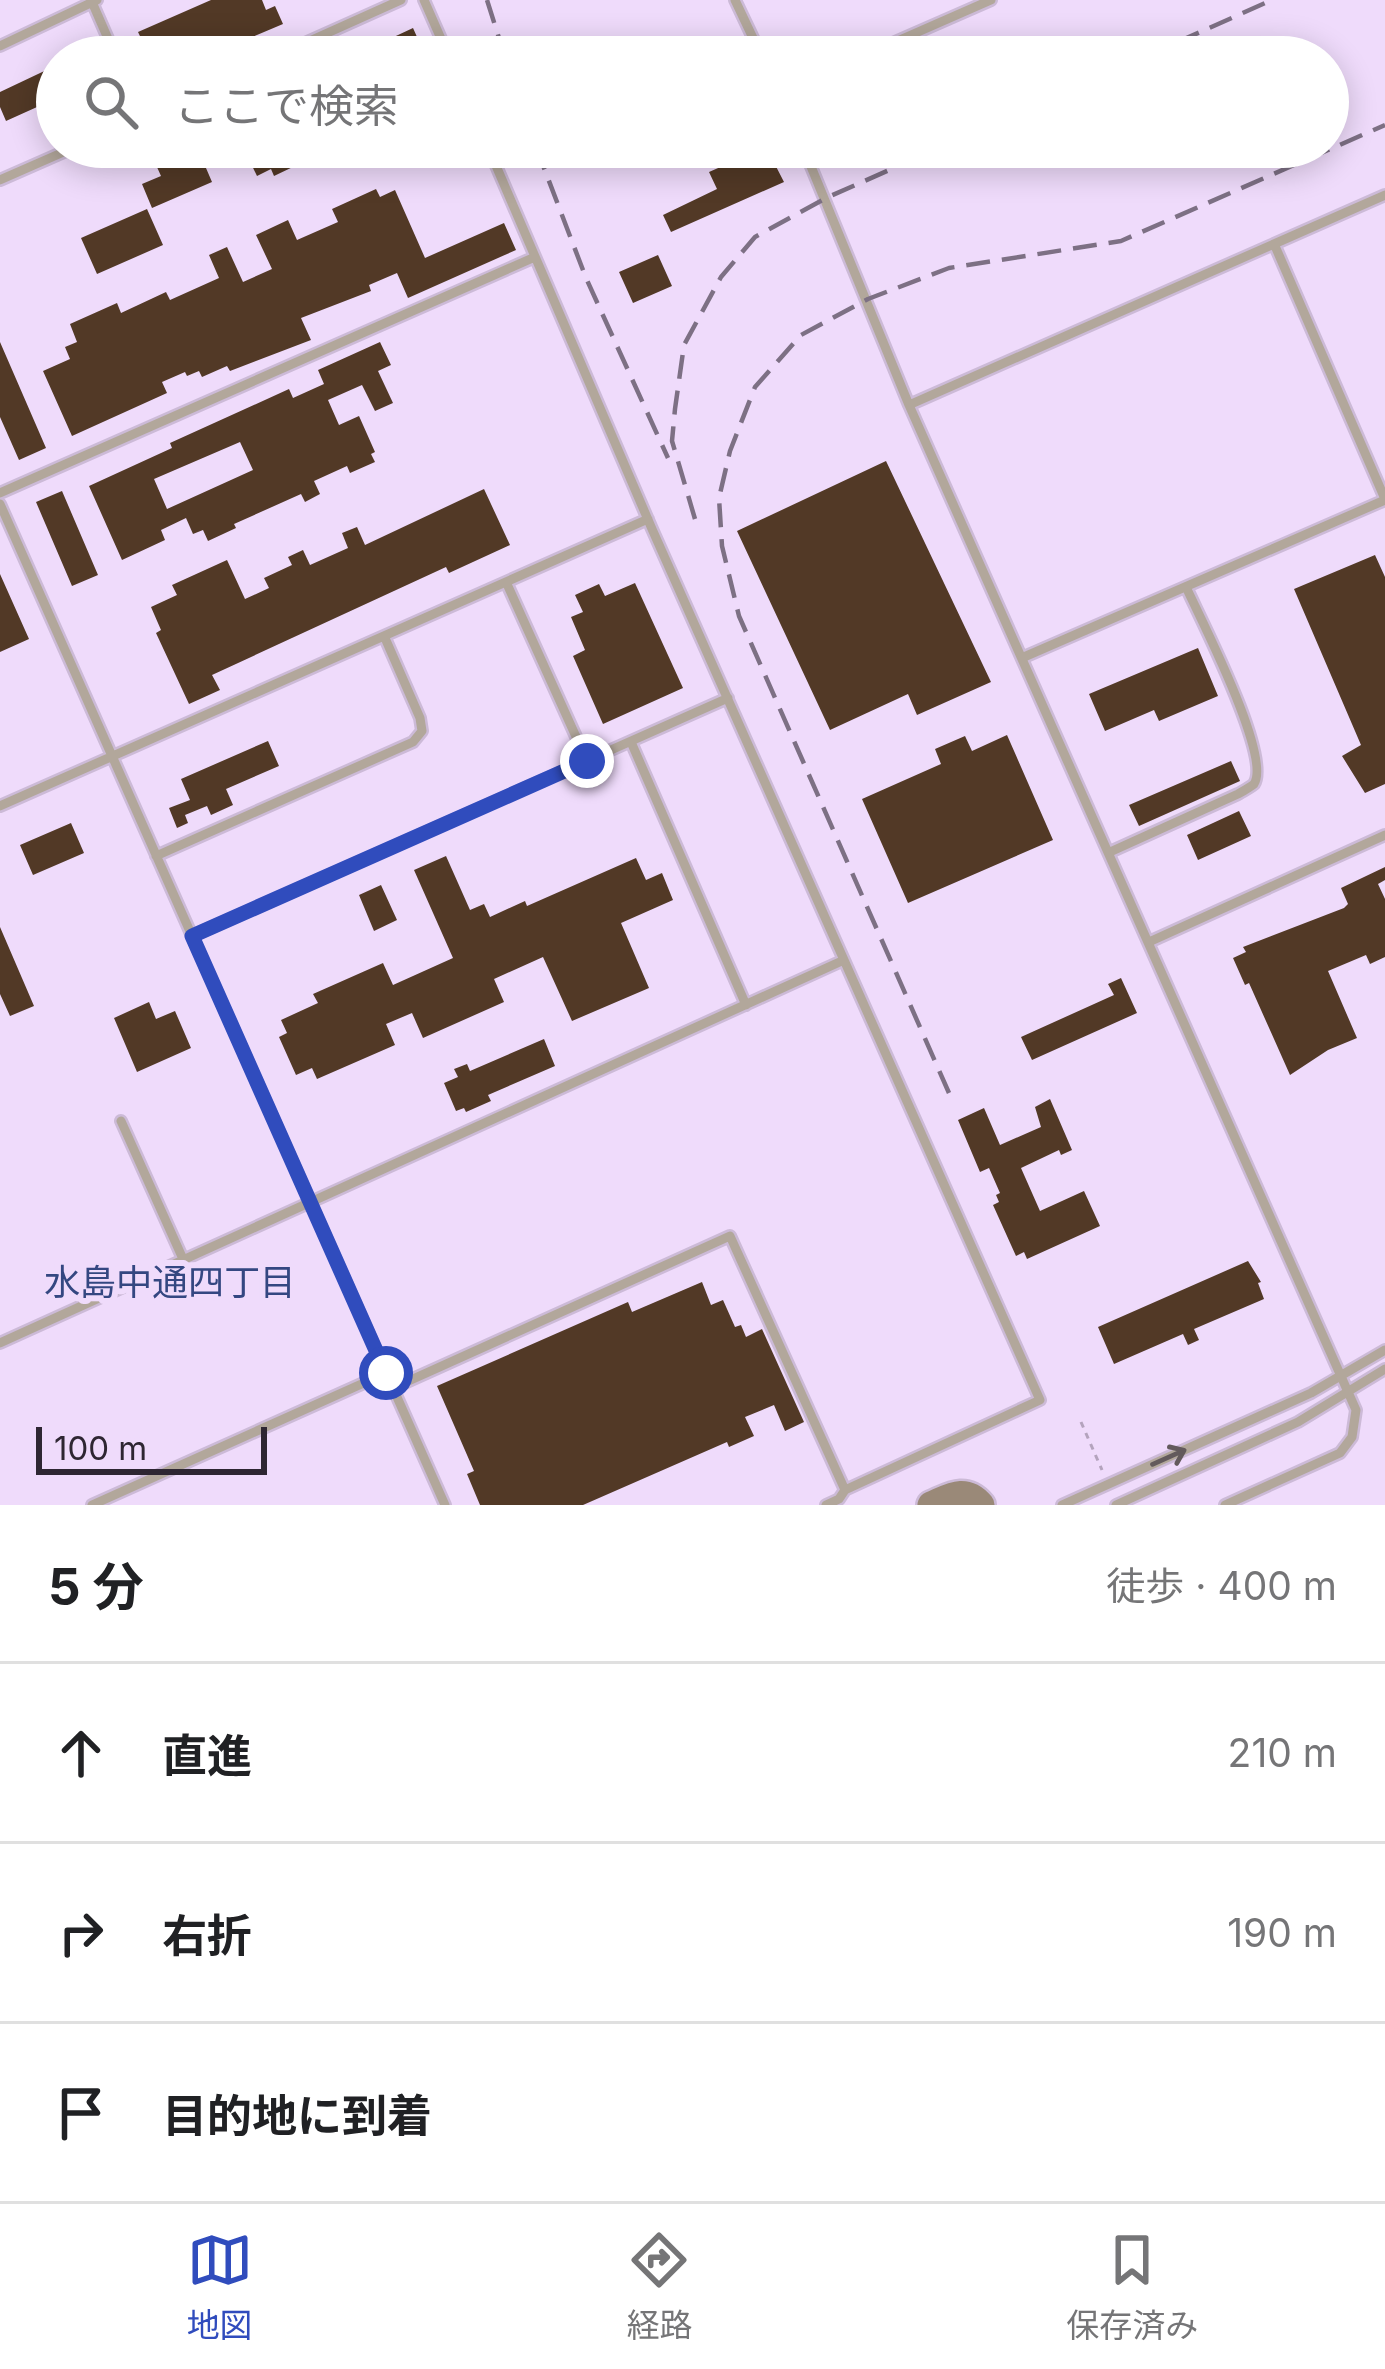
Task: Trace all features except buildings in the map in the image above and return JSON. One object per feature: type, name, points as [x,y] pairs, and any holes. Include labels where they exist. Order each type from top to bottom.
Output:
[{"type":"street","points":[[931,1505],[960,1493],[981,1505]]},
{"type":"lane","points":[[321,36],[401,0]]},
{"type":"lane","points":[[424,0],[440,36]]},
{"type":"lane","points":[[736,0],[752,36]]},
{"type":"lane","points":[[909,36],[991,0]]},
{"type":"lane","points":[[0,46],[94,1],[108,36]]},
{"type":"lane","points":[[0,180],[36,164]]},
{"type":"lane","points":[[497,168],[1040,1400],[845,1490],[826,1505]]},
{"type":"lane","points":[[812,168],[910,405],[1357,1419],[1340,1453],[1225,1505]]},
{"type":"lane","points":[[910,405],[1385,195]]},
{"type":"lane","points":[[1024,657],[1385,500],[1275,246]]},
{"type":"lane","points":[[0,493],[535,257]]},
{"type":"lane","points":[[0,504],[445,1505]]},
{"type":"lane","points":[[0,806],[648,519]]},
{"type":"lane","points":[[507,584],[587,761]]},
{"type":"lane","points":[[1110,852],[1253,785],[1257,772],[1249,725],[1187,589]]},
{"type":"lane","points":[[156,856],[413,742],[422,731],[420,718],[385,638]]},
{"type":"lane","points":[[192,936],[728,698]]},
{"type":"lane","points":[[631,742],[746,1006]]},
{"type":"lane","points":[[1149,942],[1385,835]]},
{"type":"lane","points":[[0,1343],[844,960]]},
{"type":"lane","points":[[121,1121],[183,1259]]},
{"type":"lane","points":[[393,1388],[730,1236],[845,1490]]},
{"type":"lane","points":[[1062,1505],[1311,1394],[1385,1350]]},
{"type":"lane","points":[[1116,1505],[1298,1422],[1385,1369]]},
{"type":"lane","points":[[92,1505],[386,1373]]},
{"type":"path","points":[[1082,1422],[1108,1484]]},
{"type":"railway","points":[[487,0],[498,36]]},
{"type":"railway","points":[[1191,36],[1272,0]]},
{"type":"railway","points":[[1349,141],[1385,125]]},
{"type":"railway","points":[[544,168],[586,278],[668,458]]},
{"type":"railway","points":[[695,519],[672,441],[675,409],[684,345],[721,277],[755,237],[894,168]]},
{"type":"railway","points":[[949,1093],[739,616],[722,546],[719,498],[730,451],[755,387],[801,335],[868,299],[949,268],[1121,241],[1287,168]]},
{"type":"district","name":"水島中通四丁目","points":[[170,1282]]},
{"type":"route","points":[[386,1373],[192,936],[587,761]]}]
